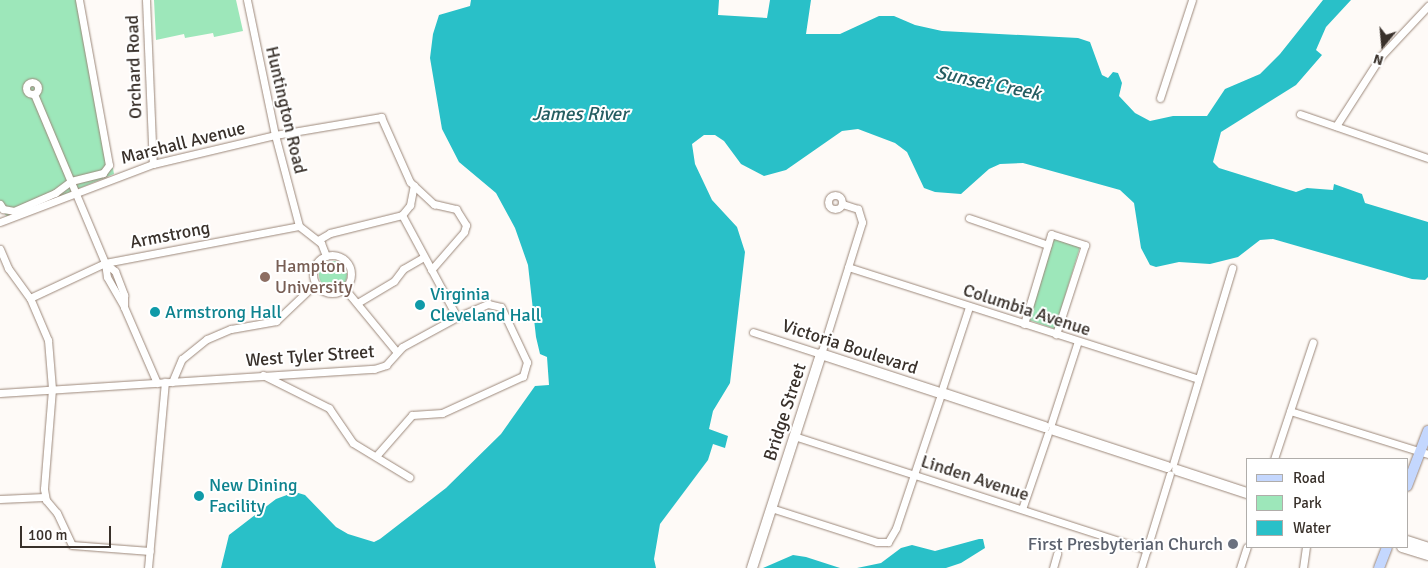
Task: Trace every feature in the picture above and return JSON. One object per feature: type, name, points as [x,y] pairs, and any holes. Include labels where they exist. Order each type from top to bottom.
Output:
[{"type":"main road","points":[[1408,484],[1423,452],[1428,430]]},
{"type":"main road","points":[[1380,568],[1387,548]]},
{"type":"street","points":[[0,204],[3,209],[14,211],[55,193],[71,181],[102,173],[110,161],[79,0]]},
{"type":"street","name":"Orchard Road","points":[[146,0],[153,164]]},
{"type":"street","name":"Huntington Road","points":[[247,0],[275,135],[299,226]]},
{"type":"street","points":[[1160,98],[1192,0]]},
{"type":"street","points":[[1336,126],[1382,56],[1428,6]]},
{"type":"street","points":[[34,94],[105,263],[115,270],[124,295],[124,307],[157,383]]},
{"type":"street","points":[[1300,114],[1428,158]]},
{"type":"street","name":"Marshall Avenue","points":[[0,222],[153,164],[275,135],[381,117],[414,185]]},
{"type":"street","points":[[414,185],[434,204],[456,209],[466,224],[464,232],[431,270]]},
{"type":"street","points":[[318,240],[330,233],[402,215],[410,205],[414,185]]},
{"type":"street","name":"Bridge Street","points":[[752,568],[862,222],[858,210],[843,204]]},
{"type":"street","points":[[402,215],[457,317]]},
{"type":"street","points":[[969,218],[1048,244]]},
{"type":"street","points":[[299,226],[318,240],[326,256]]},
{"type":"street","name":"Armstrong","points":[[30,298],[105,263],[299,226]]},
{"type":"street","points":[[1024,324],[1051,234],[1085,245],[1056,334]]},
{"type":"street","points":[[0,249],[8,268],[30,298],[48,340],[52,390],[44,497],[57,512],[72,545],[150,551]]},
{"type":"street","points":[[148,568],[169,382],[182,359],[206,339],[227,330],[276,322],[315,284],[314,267],[326,256],[339,256],[349,264],[352,278],[345,289],[326,292],[315,284]]},
{"type":"street","points":[[359,302],[394,281],[403,269],[424,257]]},
{"type":"street","name":"Columbia Avenue","points":[[848,267],[1198,380]]},
{"type":"street","points":[[1141,568],[1232,268]]},
{"type":"street","points":[[345,289],[359,302],[396,351]]},
{"type":"street","name":"West Tyler Street","points":[[0,393],[382,367],[390,362],[396,351],[457,317],[483,306],[498,306],[507,315],[526,359],[523,376],[441,414],[412,415],[376,455]]},
{"type":"street","points":[[771,508],[877,542],[888,542],[892,536],[914,474],[969,307]]},
{"type":"street","name":"Victoria Boulevard","points":[[754,332],[1246,493]]},
{"type":"street","points":[[1022,509],[1078,341]]},
{"type":"street","points":[[1274,458],[1313,342]]},
{"type":"street","points":[[262,375],[329,408],[351,441],[376,455],[408,477]]},
{"type":"street","points":[[1290,411],[1423,452]]},
{"type":"street","name":"Linden Avenue","points":[[794,436],[1147,550]]},
{"type":"street","points":[[0,499],[44,497]]},
{"type":"street","points":[[1408,541],[1428,548]]},
{"type":"street","points":[[1240,568],[1247,548]]},
{"type":"street","points":[[1304,568],[1306,548]]},
{"type":"street","points":[[1405,548],[1428,555]]},
{"type":"street","points":[[1052,568],[1057,554]]},
{"type":"green space","points":[[0,0],[81,0],[114,174],[8,218],[0,208]]},
{"type":"green space","points":[[154,0],[236,0],[243,31],[214,37],[213,33],[185,38],[184,34],[156,40]]},
{"type":"green space","points":[[1054,239],[1080,247],[1055,329],[1029,320]]},
{"type":"green space","points":[[333,261],[343,265],[347,275],[343,285],[333,289],[323,285],[319,275],[323,265]]},
{"type":"water","name":"James River","points":[[471,0],[719,0],[718,15],[767,18],[770,0],[811,0],[806,34],[840,34],[879,16],[894,16],[915,25],[942,31],[1078,38],[1090,42],[1102,75],[1108,78],[1113,72],[1118,73],[1122,83],[1119,96],[1135,113],[1150,121],[1173,116],[1207,116],[1225,89],[1260,74],[1280,54],[1323,0],[1351,0],[1326,27],[1316,50],[1322,55],[1296,85],[1221,132],[1213,162],[1219,168],[1296,192],[1307,188],[1333,190],[1334,184],[1362,194],[1365,203],[1428,222],[1428,277],[1425,280],[1412,279],[1273,239],[1260,240],[1238,257],[1210,264],[1179,262],[1156,267],[1150,265],[1141,248],[1134,203],[1120,190],[1023,163],[1000,164],[989,169],[961,194],[935,192],[924,188],[907,152],[895,143],[858,129],[842,131],[786,170],[764,176],[741,164],[724,141],[715,135],[704,135],[692,144],[695,164],[712,200],[737,227],[745,252],[730,383],[713,411],[709,429],[728,436],[725,448],[713,444],[708,460],[660,524],[654,559],[656,568],[221,568],[229,535],[276,499],[295,492],[305,495],[336,527],[348,534],[374,542],[380,539],[446,488],[501,434],[535,386],[549,385],[547,357],[540,354],[536,337],[528,265],[515,228],[496,193],[459,162],[442,129],[430,58],[433,34],[439,15],[470,6]]},
{"type":"water","points":[[983,539],[985,548],[961,563],[946,568],[857,568],[881,563],[901,548],[912,545],[935,551]]},
{"type":"water","points":[[793,555],[806,557],[840,568],[763,568]]},
{"type":"place","name":"Hampton University","points":[[265,277]]},
{"type":"place","name":"Virginia Cleveland Hall","points":[[420,305]]},
{"type":"place","name":"Armstrong Hall","points":[[155,312]]},
{"type":"place","name":"New Dining Facility","points":[[199,496]]},
{"type":"place","name":"First Presbyterian Church","points":[[1233,544]]},
{"type":"water label","name":"Sunset Creek","points":[[988,84]]}]
